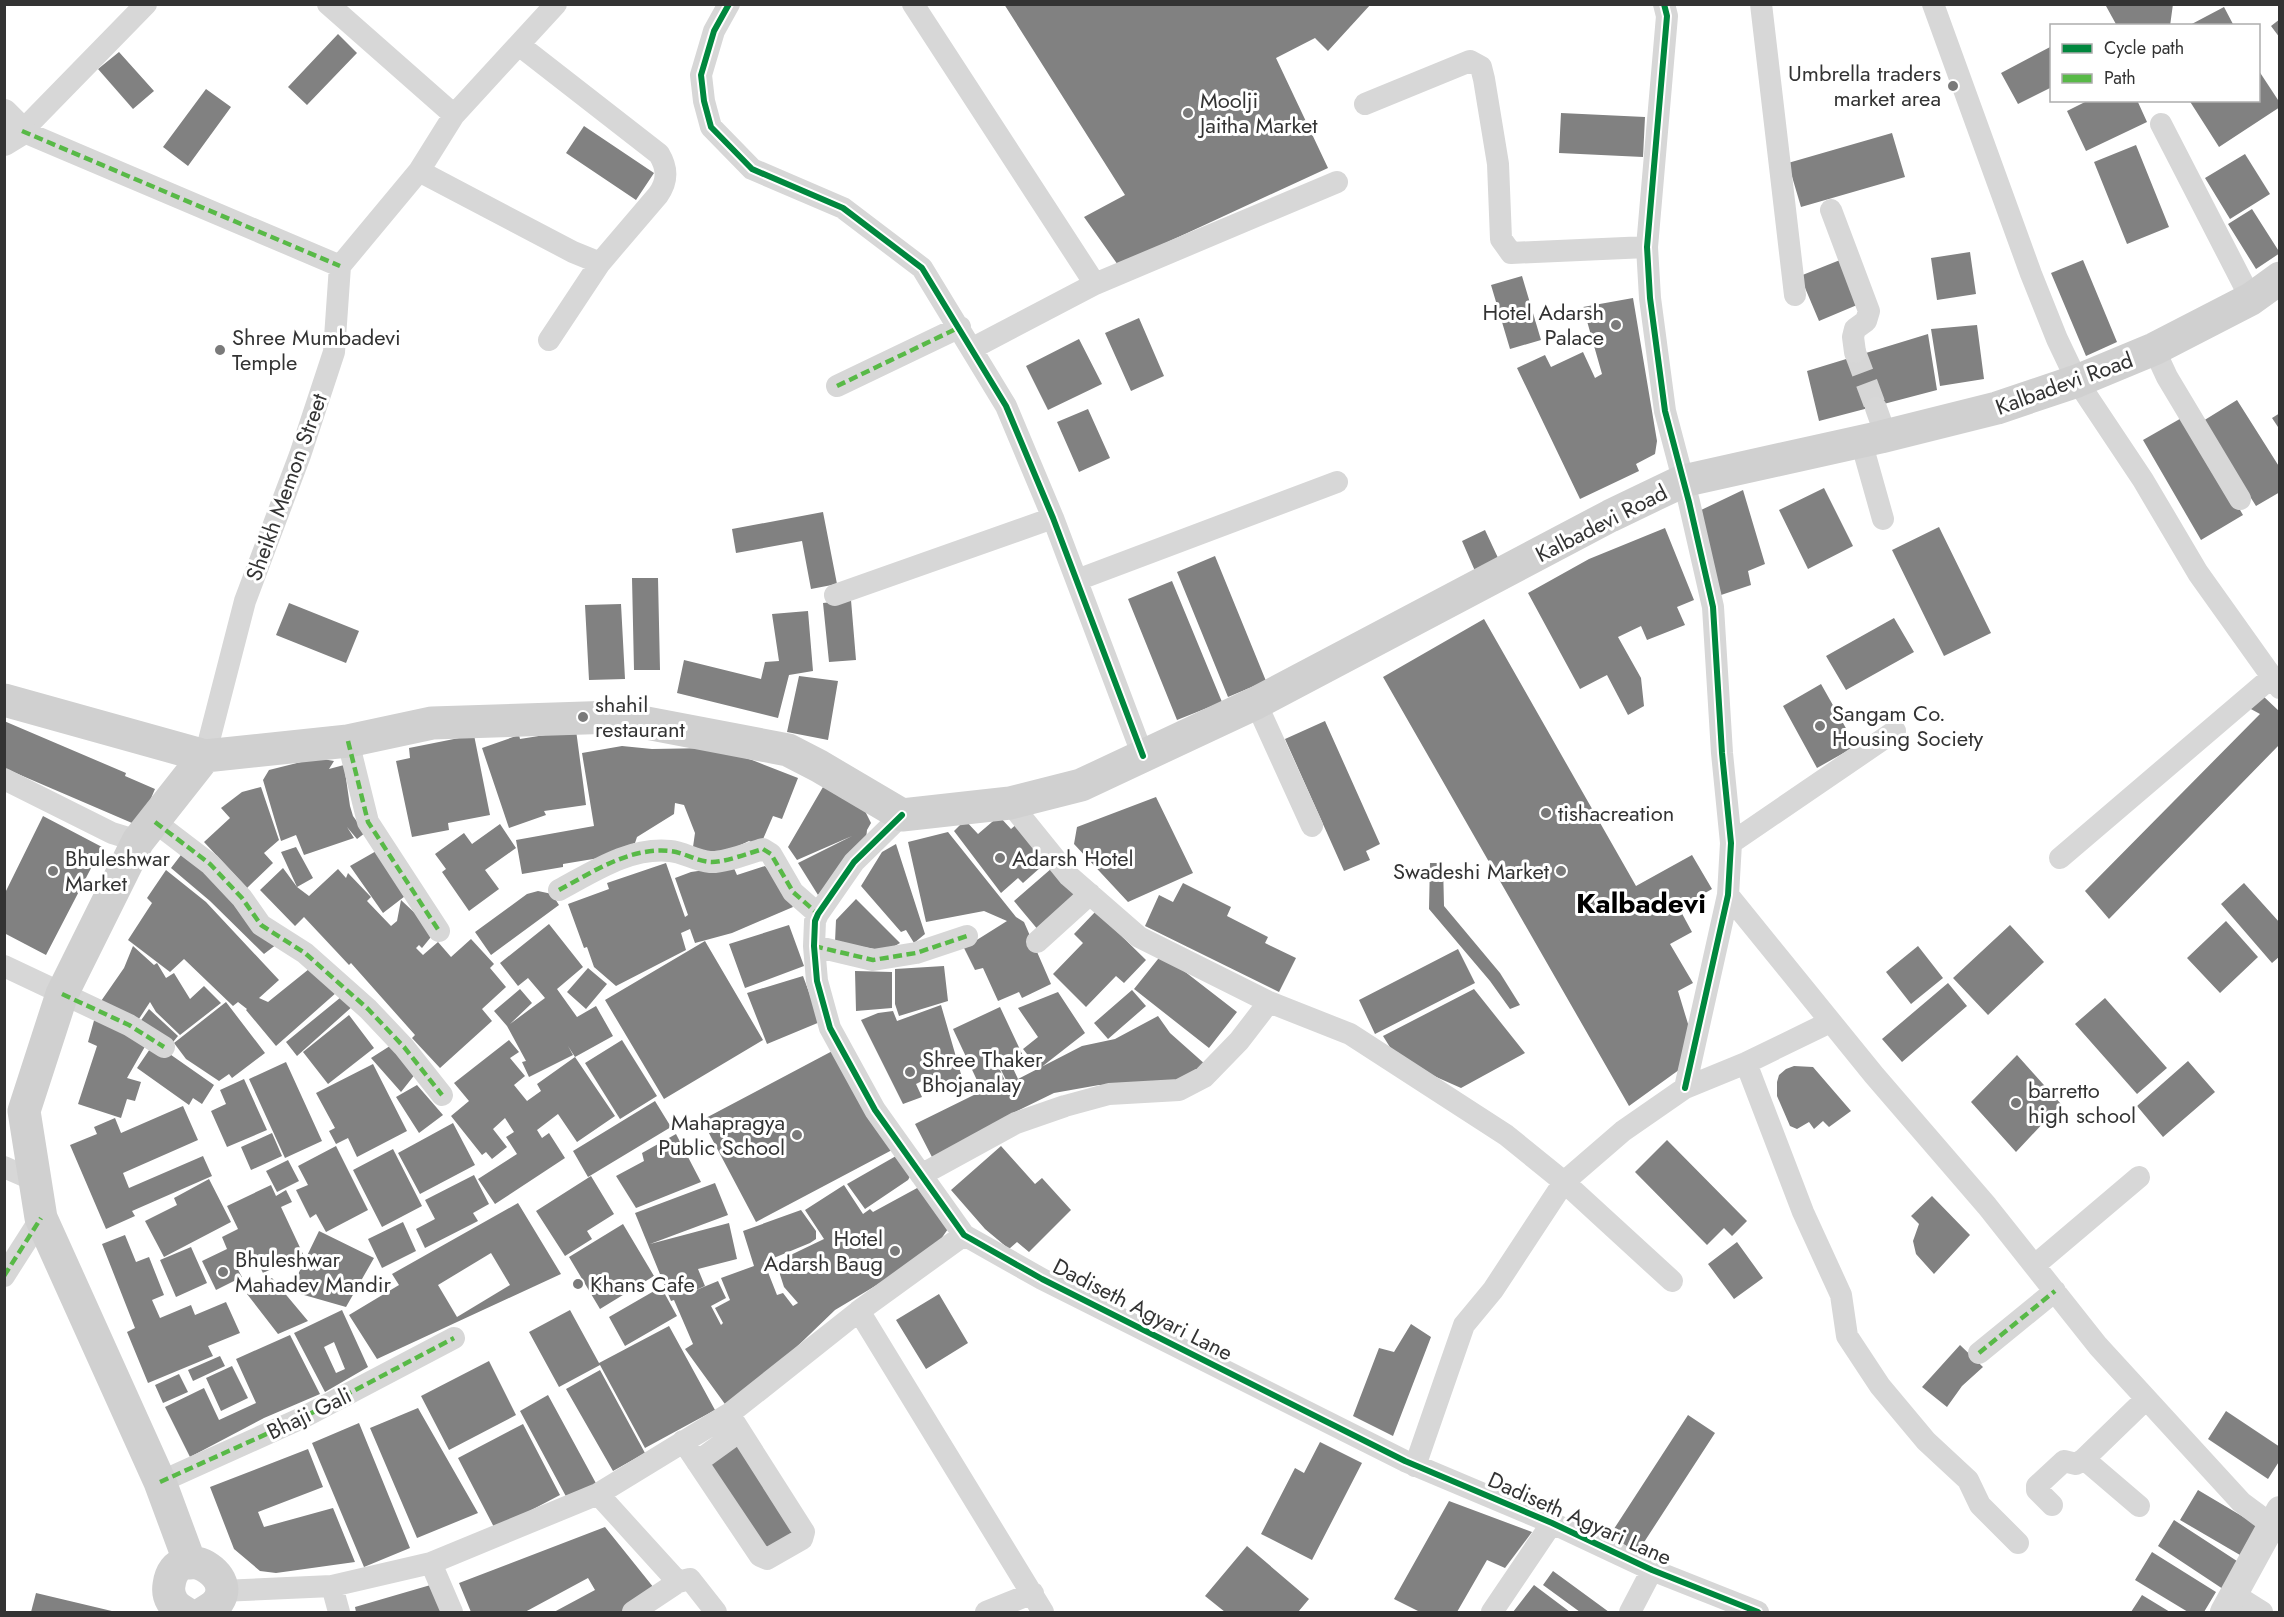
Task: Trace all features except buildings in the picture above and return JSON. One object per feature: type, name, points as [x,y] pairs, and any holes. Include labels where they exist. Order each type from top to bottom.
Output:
[{"type":"main road","name":"Kalbadevi Road","points":[[902,815],[1010,803],[1081,785],[1256,703],[1610,516],[1683,481],[1874,428],[1997,408],[2077,381],[2154,349],[2251,299],[2280,278]]},
{"type":"main road","points":[[4,700],[205,756],[348,741],[432,723],[615,717],[788,750],[902,815]]},
{"type":"main road","points":[[190,1563],[160,1482],[41,1218],[24,1111],[62,994],[147,831],[205,756]]},
{"type":"main road","points":[[184,1612],[170,1599],[169,1581],[179,1567],[190,1563],[204,1564],[217,1574],[213,1602]]},
{"type":"street","points":[[146,4],[10,129],[340,266],[419,171],[454,115],[556,4]]},
{"type":"street","points":[[729,4],[714,31],[701,75],[704,101],[711,127],[752,169],[843,208],[922,268],[973,348],[1006,406],[1053,518],[1143,756]]},
{"type":"street","points":[[913,4],[1095,284]]},
{"type":"street","points":[[1664,4],[1667,16],[1647,248],[1650,298],[1665,411],[1713,607],[1722,753],[1731,843],[1728,895],[1685,1088]]},
{"type":"street","points":[[1761,4],[1795,295]]},
{"type":"street","points":[[1933,4],[2031,274],[2077,381],[2143,480],[2198,573],[2276,682],[2060,858]]},
{"type":"street","points":[[342,9],[454,115]]},
{"type":"street","points":[[519,45],[659,154],[666,170],[665,184],[600,263],[549,340]]},
{"type":"street","points":[[1365,104],[1470,61],[1481,67],[1484,79],[1498,164],[1501,239],[1511,253],[1647,248]]},
{"type":"street","points":[[2161,124],[2251,299]]},
{"type":"street","points":[[419,171],[573,252],[600,263]]},
{"type":"street","points":[[973,348],[1095,284],[1338,182]]},
{"type":"street","points":[[1831,210],[1869,311],[1866,321],[1855,329],[1853,337],[1855,352]]},
{"type":"street","name":"Sheikh Memon Street","points":[[205,756],[245,601],[300,455],[334,352],[340,266]]},
{"type":"street","points":[[837,386],[960,327]]},
{"type":"street","points":[[2154,349],[2167,377],[2240,499]]},
{"type":"street","points":[[1874,428],[1883,519]]},
{"type":"street","points":[[1077,580],[1337,482]]},
{"type":"street","points":[[835,595],[1053,518]]},
{"type":"street","points":[[1256,703],[1312,826]]},
{"type":"street","points":[[1731,843],[1894,731]]},
{"type":"street","points":[[348,741],[368,822],[439,932]]},
{"type":"street","points":[[4,779],[112,833],[147,831],[210,864],[242,898],[261,925],[305,953],[368,1009],[404,1047],[442,1095]]},
{"type":"street","points":[[1010,803],[1069,876],[1139,937],[1269,1002],[1350,1034],[1506,1134],[1564,1182],[1672,1281]]},
{"type":"street","name":"Dadiseth Agyari Lane","points":[[902,815],[854,862],[818,914],[815,921],[814,946],[817,981],[830,1028],[875,1110],[964,1234],[1042,1279],[1415,1466],[1552,1523],[1652,1570],[1758,1612]]},
{"type":"street","points":[[559,890],[614,860],[635,855],[671,851],[712,863],[763,849],[771,854],[793,892],[818,914]]},
{"type":"street","points":[[1037,942],[1090,894]]},
{"type":"street","points":[[1728,895],[1830,1022],[2035,1265],[2097,1346],[2241,1502],[2276,1517],[2230,1604],[2262,1612]]},
{"type":"street","points":[[814,946],[873,960],[916,953],[967,936]]},
{"type":"street","points":[[4,966],[129,1025],[164,1047]]},
{"type":"street","points":[[921,1175],[1016,1123],[1065,1106],[1109,1094],[1179,1090],[1204,1077],[1239,1041],[1269,1002]]},
{"type":"street","points":[[1415,1466],[1464,1325],[1493,1290],[1564,1182],[1623,1131],[1685,1088],[1746,1063],[1830,1022]]},
{"type":"street","points":[[1746,1063],[1803,1212],[1841,1295],[1848,1336],[1880,1386],[1918,1432],[1968,1480],[1980,1505],[2018,1543]]},
{"type":"street","points":[[4,1167],[36,1182]]},
{"type":"street","points":[[2035,1265],[2139,1177]]},
{"type":"street","points":[[4,1276],[41,1218]]},
{"type":"street","points":[[697,1462],[734,1423],[859,1311],[964,1234]]},
{"type":"street","points":[[1979,1353],[2055,1291]]},
{"type":"street","points":[[859,1311],[1038,1603],[986,1612]]},
{"type":"street","name":"Bhaji Gali","points":[[160,1482],[302,1418],[454,1338]]},
{"type":"street","points":[[2052,1505],[2037,1490],[2037,1486],[2064,1461],[2076,1464],[2084,1459],[2146,1399]]},
{"type":"street","points":[[213,1602],[332,1586],[431,1563],[598,1494],[683,1441],[734,1423]]},
{"type":"street","points":[[683,1441],[760,1556],[767,1559],[802,1539],[804,1532],[734,1423]]},
{"type":"street","points":[[2084,1459],[2139,1506]]},
{"type":"street","points":[[598,1494],[678,1582]]},
{"type":"street","points":[[1492,1612],[1552,1523]]},
{"type":"street","points":[[431,1563],[452,1612]]},
{"type":"street","points":[[1630,1612],[1652,1570]]},
{"type":"street","points":[[633,1612],[678,1582],[690,1579],[716,1612]]},
{"type":"street","points":[[332,1586],[339,1612]]},
{"type":"tunnel","points":[[1855,352],[1876,408]]},
{"type":"marked path","points":[[22,131],[340,266]]},
{"type":"marked path","points":[[837,386],[960,327]]},
{"type":"marked path","points":[[348,741],[368,822],[439,931]]},
{"type":"marked path","points":[[155,822],[210,864],[242,898],[261,925],[305,953],[368,1009],[404,1047],[442,1095]]},
{"type":"marked path","points":[[559,890],[612,862],[640,853],[670,851],[715,862],[763,849],[771,854],[793,892],[818,914]]},
{"type":"marked path","points":[[814,946],[873,960],[916,953],[967,936]]},
{"type":"marked path","points":[[62,994],[129,1025],[164,1047]]},
{"type":"marked path","points":[[4,1276],[41,1218]]},
{"type":"marked path","points":[[1979,1353],[2055,1291]]},
{"type":"marked path","points":[[160,1482],[302,1418],[454,1338]]},
{"type":"cycle path","points":[[729,4],[714,31],[701,75],[704,101],[711,127],[752,169],[843,208],[922,268],[1006,406],[1053,518],[1143,756]]},
{"type":"cycle path","points":[[1664,4],[1667,16],[1647,247],[1650,298],[1665,411],[1713,607],[1722,753],[1731,843],[1728,895],[1685,1088]]},
{"type":"cycle path","points":[[902,815],[854,862],[818,914],[815,921],[814,946],[817,981],[830,1028],[875,1110],[964,1235],[1042,1279],[1405,1461],[1552,1523],[1652,1570],[1758,1612]]},
{"type":"place","name":"Umbrella traders market area","points":[[1953,86]]},
{"type":"place","name":"Moolji Jaitha Market","points":[[1188,113]]},
{"type":"place","name":"Hotel Adarsh Palace","points":[[1616,325]]},
{"type":"place","name":"Shree Mumbadevi Temple","points":[[220,350]]},
{"type":"place","name":"shahil restaurant","points":[[583,717]]},
{"type":"place","name":"Sangam Co. Housing Society","points":[[1820,726]]},
{"type":"place","name":"tishacreation","points":[[1546,813]]},
{"type":"place","name":"Adarsh Hotel","points":[[1000,858]]},
{"type":"place","name":"Bhuleshwar Market","points":[[53,871]]},
{"type":"place","name":"Swadeshi Market","points":[[1561,871]]},
{"type":"place","name":"Shree Thaker Bhojanalay","points":[[910,1072]]},
{"type":"place","name":"barretto high school","points":[[2016,1103]]},
{"type":"place","name":"Mahapragya Public School","points":[[797,1135]]},
{"type":"place","name":"Hotel Adarsh Baug","points":[[895,1251]]},
{"type":"place","name":"Bhuleshwar Mahadev Mandir","points":[[223,1272]]},
{"type":"place","name":"Khans Cafe","points":[[578,1284]]},
{"type":"district","name":"Kalbadevi","points":[[1641,903]]}]
